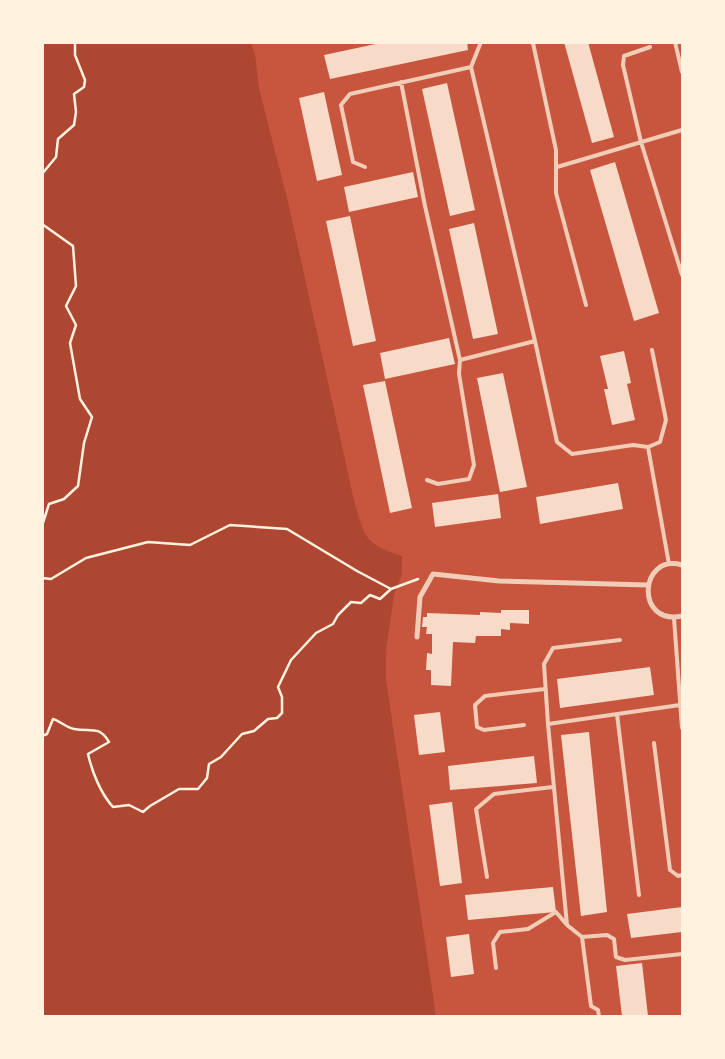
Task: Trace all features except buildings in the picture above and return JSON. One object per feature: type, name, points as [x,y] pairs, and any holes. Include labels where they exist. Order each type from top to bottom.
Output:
[{"type":"street","points":[[682,565],[668,564],[655,571],[648,585],[648,595],[656,611],[664,616],[674,618],[682,616]]},
{"type":"street","points":[[417,637],[420,597],[434,574],[499,580],[648,585]]},
{"type":"lane","points":[[481,42],[482,44],[471,68],[557,442],[572,454],[633,445],[648,447],[660,442],[666,420],[652,350]]},
{"type":"lane","points":[[675,42],[682,72]]},
{"type":"lane","points":[[533,43],[556,150],[556,193],[586,305]]},
{"type":"lane","points":[[650,47],[624,56],[622,66],[641,142],[682,275]]},
{"type":"lane","points":[[365,166],[353,162],[341,105],[350,94],[471,68]]},
{"type":"lane","points":[[401,82],[425,206],[460,360],[459,374],[474,465],[469,479],[438,484],[427,480]]},
{"type":"lane","points":[[557,167],[682,130]]},
{"type":"lane","points":[[460,360],[535,341]]},
{"type":"lane","points":[[648,447],[668,564]]},
{"type":"lane","points":[[674,618],[682,728]]},
{"type":"lane","points":[[567,925],[553,787],[544,664],[553,648],[620,640]]},
{"type":"lane","points":[[524,725],[484,730],[476,727],[475,705],[485,696],[545,689]]},
{"type":"lane","points":[[548,724],[680,705]]},
{"type":"lane","points":[[617,714],[639,895]]},
{"type":"lane","points":[[654,743],[670,870],[678,876],[682,875]]},
{"type":"lane","points":[[487,877],[476,809],[494,794],[553,787]]},
{"type":"lane","points":[[496,968],[493,943],[500,932],[528,929],[556,912],[567,925],[582,936],[607,935],[614,939],[616,957],[625,960],[682,954]]},
{"type":"lane","points":[[582,936],[591,1006],[598,1010],[598,1016]]},
{"type":"path","points":[[42,174],[56,157],[58,139],[74,125],[76,112],[74,94],[84,87],[85,80],[75,55],[75,42]]},
{"type":"path","points":[[42,224],[73,246],[76,286],[66,306],[76,325],[70,343],[80,399],[92,417],[84,443],[78,486],[64,499],[49,504],[42,526]]},
{"type":"path","points":[[42,578],[51,579],[86,558],[148,542],[190,544],[230,524],[287,529],[391,589]]},
{"type":"path","points":[[42,736],[47,734],[53,718],[72,729],[97,730],[104,733],[109,742],[88,754],[90,765],[113,807],[128,805],[144,812],[150,806],[179,789],[198,789],[207,778],[209,764],[221,757],[242,734],[254,731],[268,719],[277,718],[282,713],[282,697],[278,687],[291,660],[316,633],[333,624],[338,615],[351,602],[361,602],[370,595],[380,599],[391,589],[434,574]]},
{"type":"shaded area","points":[[42,43],[251,43],[255,54],[259,88],[289,206],[358,513],[364,531],[373,543],[402,556],[402,574],[394,595],[386,651],[386,680],[436,1016],[43,1016]]}]
